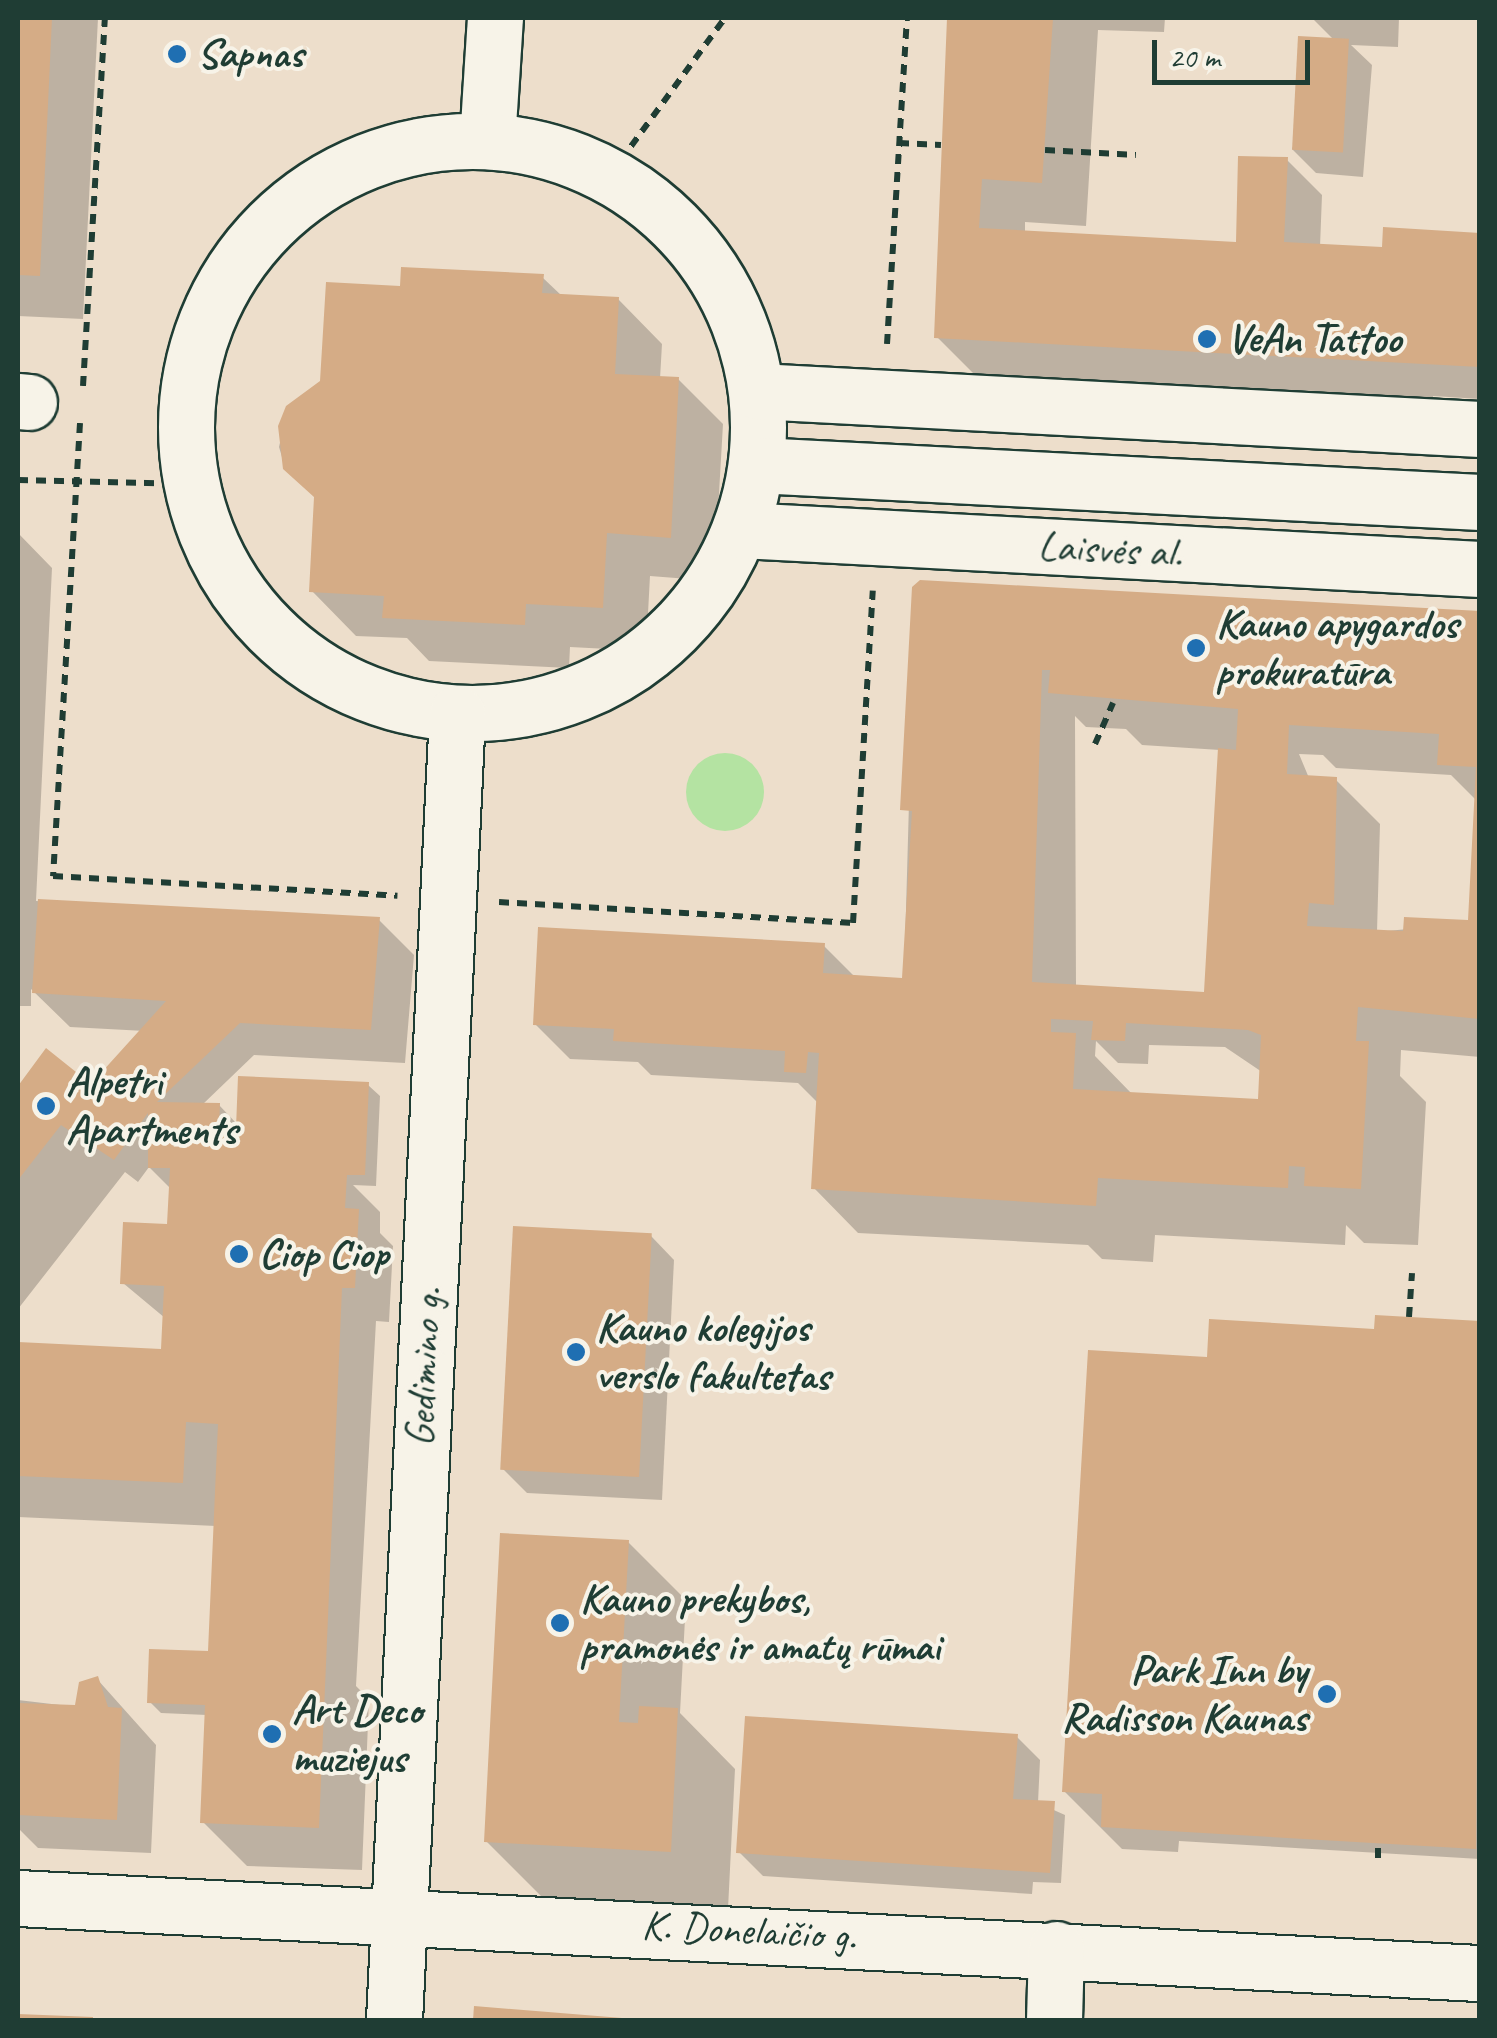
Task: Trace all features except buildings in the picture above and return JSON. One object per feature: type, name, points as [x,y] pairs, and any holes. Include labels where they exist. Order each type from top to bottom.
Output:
[{"type":"street","points":[[487,140],[495,18]]},
{"type":"street","points":[[487,140],[550,151],[610,176],[682,230],[722,290],[758,392],[757,465],[740,530],[696,608],[629,668],[547,705],[457,714],[352,689],[265,627],[231,584],[190,484],[185,410],[211,308],[240,258],[323,181],[375,156],[487,140]]},
{"type":"street","points":[[758,392],[1480,429]]},
{"type":"street","name":"Laisvės al.","points":[[757,465],[1480,502]]},
{"type":"street","name":"Laisvės al.","points":[[740,530],[1480,569]]},
{"type":"street","name":"Gedimino g.","points":[[394,2020],[457,714]]},
{"type":"street","name":"K. Donelaičio g.","points":[[18,1898],[1480,1972]]},
{"type":"street","points":[[1054,2020],[1056,1949]]},
{"type":"path","points":[[105,18],[53,876],[447,910],[853,923],[876,538]]},
{"type":"path","points":[[610,176],[725,18]]},
{"type":"path","points":[[884,398],[907,18]]},
{"type":"path","points":[[900,143],[941,145]]},
{"type":"path","points":[[1045,150],[1136,155]]},
{"type":"path","points":[[18,480],[190,484]]},
{"type":"path","points":[[1095,744],[1112,703]]},
{"type":"path","points":[[1409,1317],[1412,1273]]},
{"type":"path","points":[[1378,1844],[1378,1858]]},
{"type":"green space","points":[[725,753],[753,764],[764,792],[753,820],[725,831],[697,820],[686,792],[697,764]]},
{"type":"place","name":"Sapnas","points":[[177,54]]},
{"type":"place","name":"VeAn Tattoo","points":[[1207,339]]},
{"type":"place","name":"Kauno apygardos prokuratūra","points":[[1196,648]]},
{"type":"place","name":"Alpetri Apartments","points":[[46,1106]]},
{"type":"place","name":"Ciop Ciop","points":[[239,1254]]},
{"type":"place","name":"Kauno kolegijos verslo fakultetas","points":[[576,1352]]},
{"type":"place","name":"Kauno prekybos, pramonės ir amatų rūmai","points":[[560,1623]]},
{"type":"place","name":"Park Inn by Radisson Kaunas","points":[[1327,1694]]},
{"type":"place","name":"Art Deco muziejus","points":[[272,1734]]}]
